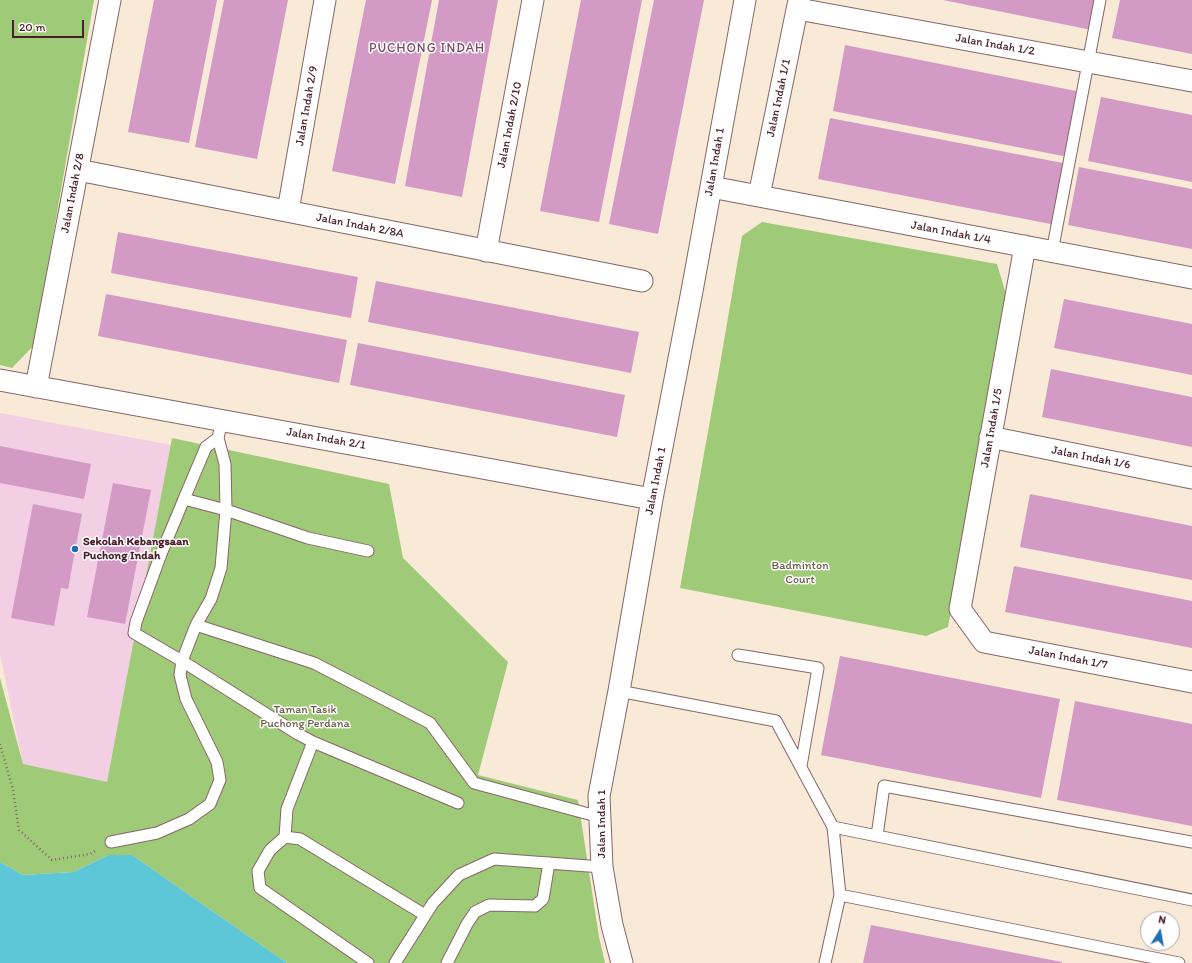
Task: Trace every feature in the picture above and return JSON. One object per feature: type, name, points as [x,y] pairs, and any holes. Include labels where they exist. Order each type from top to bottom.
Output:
[{"type":"street","name":"Jalan Indah 2/8","points":[[36,387],[110,0]]},
{"type":"street","name":"Jalan Indah 2/9","points":[[288,211],[325,0]]},
{"type":"street","name":"Jalan Indah 2/10","points":[[486,251],[533,0]]},
{"type":"street","name":"Jalan Indah 1","points":[[622,963],[612,925],[602,867],[599,796],[619,691],[652,499],[745,0]]},
{"type":"street","name":"Jalan Indah 1/2","points":[[799,4],[1088,62],[1192,81]]},
{"type":"street","name":"Jalan Indah 1/1","points":[[759,196],[799,4]]},
{"type":"street","name":"Jalan Indah 2/8A","points":[[78,170],[642,281]]},
{"type":"street","name":"Jalan Indah 1/4","points":[[711,187],[1192,278]]},
{"type":"street","name":"Jalan Indah 1/5","points":[[960,609],[1024,246]]},
{"type":"street","name":"Jalan Indah 2/1","points":[[0,380],[220,429],[652,499]]},
{"type":"street","name":"Jalan Indah 1/6","points":[[990,438],[1192,478]]},
{"type":"street","name":"Jalan Indah 1/7","points":[[960,609],[984,642],[1192,682]]},
{"type":"lane","points":[[1052,252],[1100,0]]},
{"type":"lane","points":[[220,429],[206,447],[184,499],[136,622],[134,633],[313,742],[458,803]]},
{"type":"lane","points":[[110,842],[157,833],[189,819],[210,804],[220,780],[216,762],[186,699],[180,675],[182,661],[196,625],[211,599],[221,568],[226,510],[226,464],[220,429]]},
{"type":"lane","points":[[184,499],[226,510],[308,538],[368,551]]},
{"type":"lane","points":[[196,625],[314,663],[430,723],[474,783],[600,817]]},
{"type":"lane","points":[[738,656],[818,668],[801,766]]},
{"type":"lane","points":[[619,691],[776,721],[833,827],[840,895],[825,963]]},
{"type":"lane","points":[[313,742],[287,809],[285,837],[270,850],[258,871],[260,888],[368,963]]},
{"type":"lane","points":[[877,836],[884,786],[1192,842]]},
{"type":"lane","points":[[833,827],[1192,900]]},
{"type":"lane","points":[[285,837],[300,839],[425,915]]},
{"type":"lane","points":[[395,963],[433,904],[459,875],[494,858],[602,867]]},
{"type":"lane","points":[[447,963],[466,924],[475,912],[489,905],[535,906],[543,899],[549,863]]},
{"type":"lane","points":[[840,895],[1124,958],[1179,963]]},
{"type":"path","points":[[0,744],[13,790],[19,830],[52,860],[90,854],[110,842]]},
{"type":"shaded area","name":"Sekolah Kebangsaan Puchong Indah","points":[[0,413],[171,445],[107,783],[23,764],[0,654]]},
{"type":"green space","points":[[0,0],[94,0],[34,345],[12,368],[0,365]]},
{"type":"green space","name":"Badminton Court","points":[[762,222],[997,264],[1006,294],[948,627],[926,636],[680,588],[742,236]]},
{"type":"green space","name":"Taman Tasik Puchong Perdana","points":[[172,438],[389,484],[403,558],[508,662],[478,775],[578,800],[599,937],[605,963],[287,963],[132,855],[109,855],[73,872],[23,875],[0,862],[0,678],[23,764],[107,782]]},
{"type":"water","points":[[109,855],[132,855],[287,963],[0,963],[0,862],[23,875],[73,872]]},
{"type":"building","points":[[154,0],[217,0],[189,143],[128,132]]},
{"type":"building","points":[[224,0],[288,0],[257,159],[195,147]]},
{"type":"building","points":[[366,0],[432,0],[395,184],[332,171]]},
{"type":"building","points":[[439,0],[498,0],[462,197],[405,186]]},
{"type":"building","points":[[581,0],[642,0],[599,222],[540,211]]},
{"type":"building","points":[[654,0],[704,0],[658,234],[609,224]]},
{"type":"building","points":[[943,0],[1098,0],[1092,30]]},
{"type":"building","points":[[1120,0],[1192,0],[1192,54],[1112,38]]},
{"type":"building","points":[[845,45],[1081,92],[1068,157],[833,111]]},
{"type":"building","points":[[1101,97],[1192,115],[1192,182],[1088,161]]},
{"type":"building","points":[[830,118],[1068,164],[1056,225],[818,179]]},
{"type":"building","points":[[1079,167],[1192,189],[1192,249],[1068,225]]},
{"type":"building","points":[[118,232],[358,277],[351,318],[111,273]]},
{"type":"building","points":[[376,281],[639,332],[631,373],[368,322]]},
{"type":"building","points":[[106,294],[347,340],[339,383],[98,336]]},
{"type":"building","points":[[1064,299],[1192,324],[1192,375],[1054,348]]},
{"type":"building","points":[[358,343],[625,395],[617,437],[350,385]]},
{"type":"building","points":[[1051,369],[1192,397],[1192,447],[1042,417]]},
{"type":"building","points":[[0,446],[91,464],[84,499],[0,483]]},
{"type":"building","points":[[113,483],[151,490],[125,624],[87,617]]},
{"type":"building","points":[[1030,494],[1192,526],[1192,580],[1020,547]]},
{"type":"building","points":[[33,504],[82,514],[68,589],[61,588],[54,626],[11,618]]},
{"type":"building","points":[[1014,566],[1192,601],[1192,648],[1005,612]]},
{"type":"building","points":[[840,656],[1060,699],[1041,798],[821,755]]},
{"type":"building","points":[[1075,701],[1192,724],[1192,826],[1057,800]]},
{"type":"building","points":[[871,925],[1062,962],[1062,963],[863,963]]},
{"type":"place","name":"Sekolah Kebangsaan Puchong Indah","points":[[75,549]]},
{"type":"district","name":"PUCHONG INDAH","points":[[427,49]]}]
